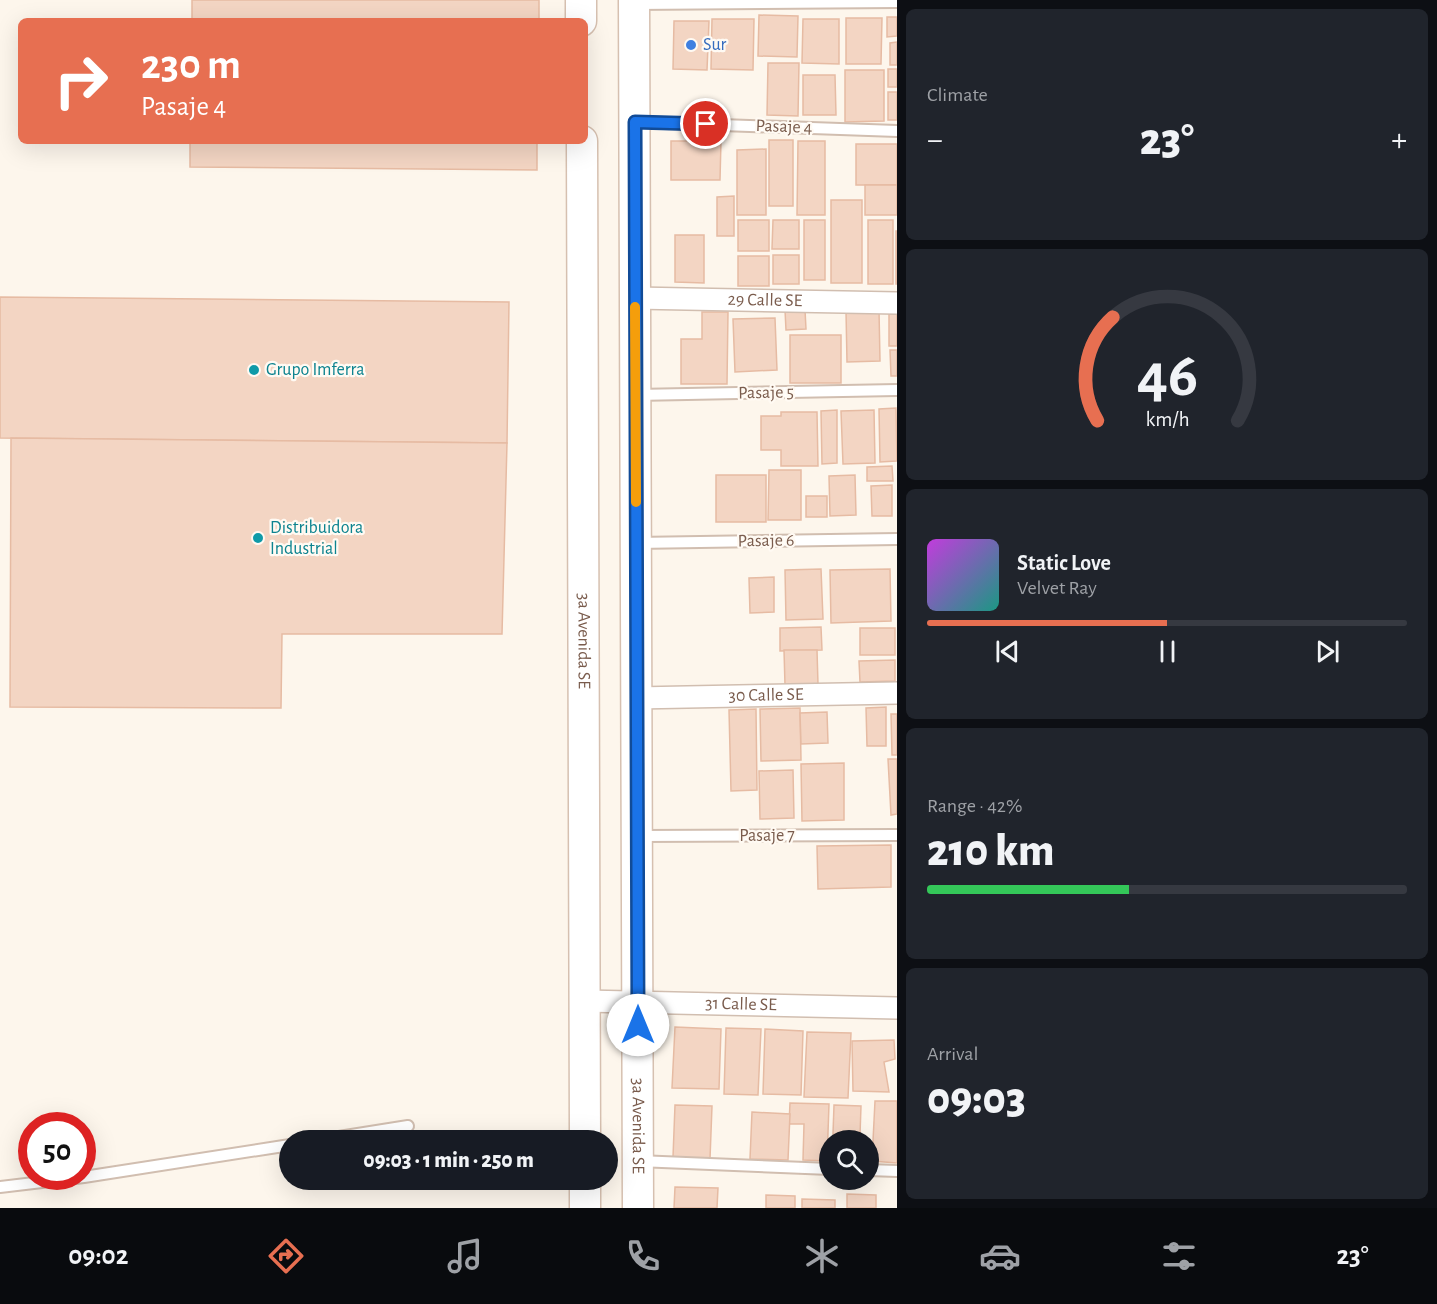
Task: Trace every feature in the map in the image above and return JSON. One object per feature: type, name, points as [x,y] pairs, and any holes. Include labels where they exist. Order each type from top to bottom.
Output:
[{"type":"main road","points":[[581,0],[581,18]]},
{"type":"main road","name":"3a Avenida SE","points":[[634,2],[638,1208]]},
{"type":"main road","name":"3a Avenida SE","points":[[582,144],[585,1130]]},
{"type":"main road","points":[[585,1190],[585,1208]]},
{"type":"street","name":"29 Calle SE","points":[[635,298],[897,303]]},
{"type":"street","name":"30 Calle SE","points":[[636,698],[897,693]]},
{"type":"street","name":"31 Calle SE","points":[[585,1001],[897,1008]]},
{"type":"lane","points":[[634,2],[897,2]]},
{"type":"lane","name":"Pasaje 4","points":[[635,122],[897,131]]},
{"type":"lane","name":"Pasaje 5","points":[[636,395],[897,390]]},
{"type":"lane","name":"Pasaje 6","points":[[636,543],[897,539]]},
{"type":"lane","name":"Pasaje 7","points":[[637,836],[897,835]]},
{"type":"lane","points":[[383,1130],[408,1126]]},
{"type":"lane","points":[[0,1187],[84,1177],[279,1147]]},
{"type":"lane","points":[[638,1161],[819,1168]]},
{"type":"lane","points":[[879,1170],[897,1171]]},
{"type":"building","points":[[192,0],[539,0],[539,18],[192,18]]},
{"type":"building","points":[[759,15],[798,16],[797,57],[758,56]]},
{"type":"building","points":[[887,17],[897,17],[897,36],[887,37]]},
{"type":"building","points":[[846,18],[882,18],[881,64],[846,64]]},
{"type":"building","points":[[712,19],[754,19],[753,70],[711,69]]},
{"type":"building","points":[[803,19],[839,19],[839,64],[802,63]]},
{"type":"building","name":"Sur","points":[[674,21],[709,21],[707,70],[673,69]]},
{"type":"building","points":[[897,42],[897,65],[890,65],[890,43]]},
{"type":"building","points":[[768,63],[799,63],[798,116],[767,115]]},
{"type":"building","points":[[888,69],[897,69],[897,87],[888,87]]},
{"type":"building","points":[[845,70],[884,70],[884,121],[845,122]]},
{"type":"building","points":[[803,75],[835,75],[836,115],[803,115]]},
{"type":"building","points":[[888,92],[897,92],[897,120],[888,120]]},
{"type":"building","points":[[769,140],[793,140],[793,206],[769,206]]},
{"type":"building","points":[[671,141],[721,141],[720,180],[671,180]]},
{"type":"building","points":[[798,141],[825,141],[825,215],[797,215]]},
{"type":"building","points":[[190,144],[537,144],[537,170],[190,167]]},
{"type":"building","points":[[856,144],[897,144],[897,185],[856,185]]},
{"type":"building","points":[[766,149],[766,215],[737,215],[737,150]]},
{"type":"building","points":[[865,185],[897,185],[897,215],[865,215]]},
{"type":"building","points":[[734,196],[734,236],[717,236],[717,197]]},
{"type":"building","points":[[831,200],[862,200],[862,283],[831,283]]},
{"type":"building","points":[[738,220],[769,220],[769,251],[738,251]]},
{"type":"building","points":[[773,220],[799,220],[799,249],[772,249]]},
{"type":"building","points":[[804,220],[825,220],[825,280],[804,280]]},
{"type":"building","points":[[868,220],[893,220],[893,284],[868,284]]},
{"type":"building","points":[[897,231],[897,284],[896,284]]},
{"type":"building","points":[[675,235],[704,235],[704,283],[675,282]]},
{"type":"building","points":[[773,255],[799,255],[799,284],[773,284]]},
{"type":"building","points":[[738,256],[769,256],[769,286],[738,286]]},
{"type":"building","name":"Grupo Imferra","points":[[0,297],[509,302],[507,443],[0,438]]},
{"type":"building","points":[[785,310],[805,310],[806,329],[786,330]]},
{"type":"building","points":[[879,310],[880,361],[847,362],[846,311]]},
{"type":"building","points":[[702,312],[728,312],[727,384],[681,384],[681,339],[702,339]]},
{"type":"building","points":[[889,313],[897,313],[897,346],[889,346]]},
{"type":"building","points":[[775,318],[777,370],[735,372],[733,319]]},
{"type":"building","points":[[790,335],[841,335],[841,383],[790,383]]},
{"type":"building","points":[[890,350],[897,350],[897,376],[891,376]]},
{"type":"building","points":[[896,408],[897,461],[880,462],[879,409]]},
{"type":"building","points":[[837,410],[837,463],[822,464],[821,411]]},
{"type":"building","points":[[874,410],[875,463],[843,464],[841,411]]},
{"type":"building","points":[[781,412],[817,412],[818,466],[781,466],[781,450],[761,450],[761,416],[781,416]]},
{"type":"building","name":"Distribuidora Industrial","points":[[11,438],[507,443],[502,634],[282,634],[281,708],[10,707]]},
{"type":"building","points":[[892,466],[893,481],[867,481],[867,467]]},
{"type":"building","points":[[769,470],[801,470],[801,520],[768,520]]},
{"type":"building","points":[[716,475],[766,475],[766,522],[716,522]]},
{"type":"building","points":[[855,475],[856,515],[830,516],[829,476]]},
{"type":"building","points":[[892,485],[892,516],[872,516],[871,486]]},
{"type":"building","points":[[806,496],[827,496],[827,517],[806,517]]},
{"type":"building","points":[[821,569],[823,619],[786,620],[785,570]]},
{"type":"building","points":[[890,569],[891,621],[831,623],[830,570]]},
{"type":"building","points":[[774,577],[774,612],[750,613],[749,578]]},
{"type":"building","points":[[821,627],[822,650],[780,651],[780,628]]},
{"type":"building","points":[[860,628],[895,628],[895,655],[860,655]]},
{"type":"building","points":[[784,650],[817,650],[818,684],[785,685]]},
{"type":"building","points":[[895,660],[895,681],[860,682],[859,661]]},
{"type":"building","points":[[886,707],[886,746],[867,746],[866,708]]},
{"type":"building","points":[[800,708],[801,760],[761,761],[760,709]]},
{"type":"building","points":[[756,709],[757,790],[731,791],[729,710]]},
{"type":"building","points":[[827,712],[828,743],[801,744],[800,713]]},
{"type":"building","points":[[891,714],[897,714],[897,755],[892,755]]},
{"type":"building","points":[[888,759],[897,759],[897,814],[891,815]]},
{"type":"building","points":[[844,763],[844,820],[802,821],[801,764]]},
{"type":"building","points":[[793,770],[794,818],[760,819],[759,771]]},
{"type":"building","points":[[891,845],[891,887],[818,889],[817,846]]},
{"type":"building","points":[[675,1027],[721,1029],[719,1089],[672,1088]]},
{"type":"building","points":[[726,1028],[761,1029],[758,1095],[724,1094]]},
{"type":"building","points":[[765,1029],[803,1031],[801,1095],[763,1094]]},
{"type":"building","points":[[807,1032],[851,1033],[848,1098],[804,1097]]},
{"type":"building","points":[[894,1040],[895,1059],[884,1062],[889,1092],[853,1091],[852,1041]]},
{"type":"building","points":[[875,1101],[897,1101],[897,1163],[879,1162],[879,1130],[874,1130]]},
{"type":"building","points":[[790,1103],[829,1104],[828,1130],[819,1130],[819,1161],[803,1160],[804,1124],[789,1124]]},
{"type":"building","points":[[675,1105],[712,1106],[710,1159],[673,1157]]},
{"type":"building","points":[[834,1105],[861,1106],[860,1130],[833,1130]]},
{"type":"building","points":[[752,1112],[790,1114],[788,1160],[750,1159]]},
{"type":"building","points":[[675,1187],[718,1188],[717,1208],[674,1208]]},
{"type":"building","points":[[847,1194],[876,1195],[876,1208],[847,1208]]},
{"type":"building","points":[[766,1195],[795,1196],[795,1208],[766,1208]]},
{"type":"building","points":[[802,1199],[835,1200],[835,1208],[802,1208]]},
{"type":"slow traffic","points":[[635,307],[636,502]]},
{"type":"place","name":"Sur","points":[[691,45]]},
{"type":"place","name":"Grupo Imferra","points":[[254,370]]},
{"type":"place","name":"Distribuidora Industrial","points":[[258,538]]},
{"type":"route","points":[[638,1025],[635,122],[706,124]]}]
